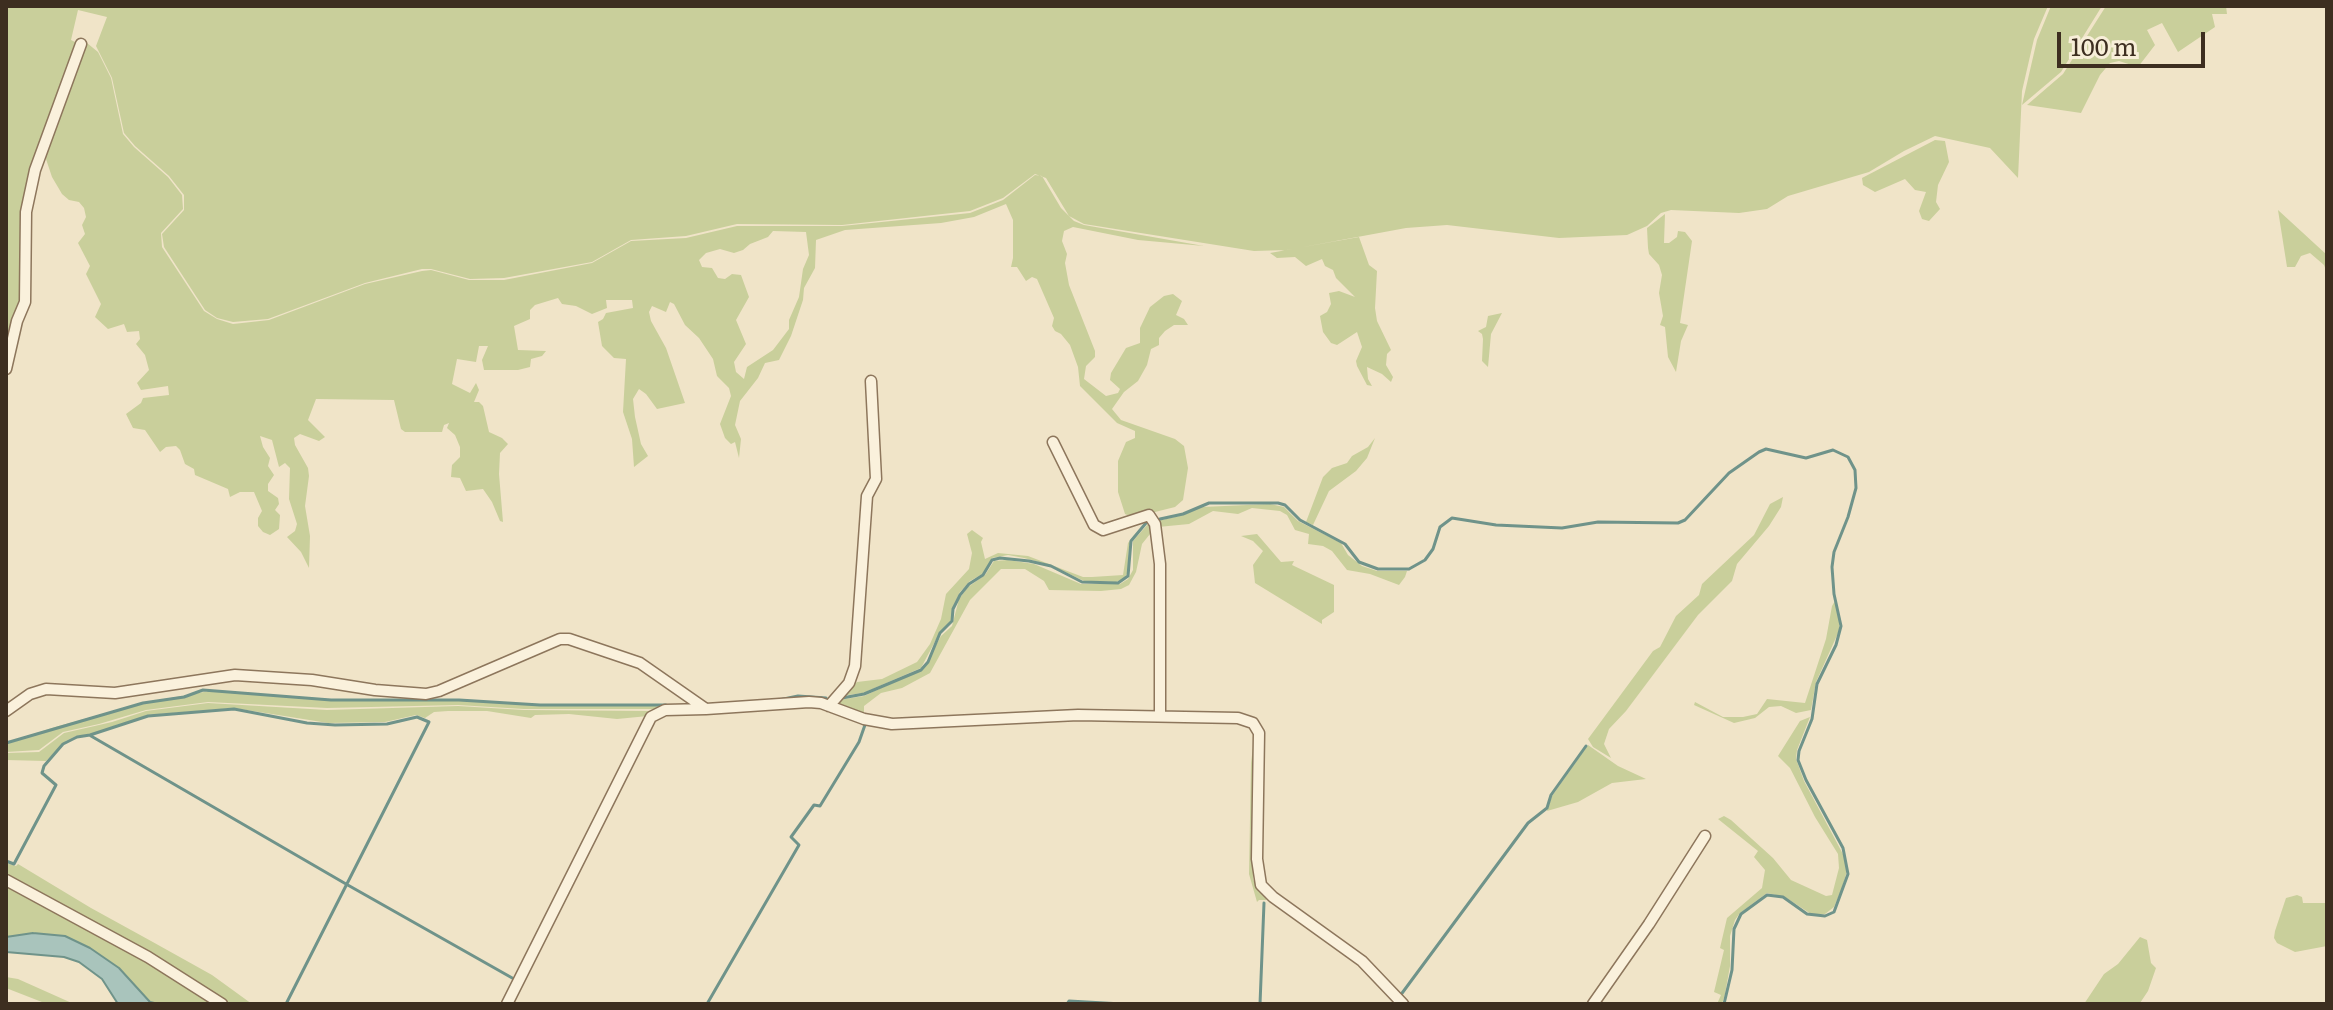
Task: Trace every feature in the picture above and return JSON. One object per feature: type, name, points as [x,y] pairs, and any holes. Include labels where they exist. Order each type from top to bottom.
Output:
[{"type":"street","points":[[6,369],[17,321],[25,302],[26,212],[35,170],[81,44]]},
{"type":"street","points":[[829,706],[849,683],[855,666],[867,496],[876,479],[871,381]]},
{"type":"street","points":[[1053,442],[1094,525],[1103,530],[1149,515],[1155,524],[1160,564],[1160,716]]},
{"type":"street","points":[[6,711],[30,694],[46,689],[115,693],[235,675],[312,680],[426,694],[560,639],[591,645],[640,663],[706,709]]},
{"type":"street","points":[[507,1004],[651,717],[665,710],[809,702],[892,724],[1078,715],[1238,718],[1253,723],[1259,733],[1257,859],[1261,885],[1370,968],[1403,1004]]},
{"type":"street","points":[[1593,1004],[1705,836]]},
{"type":"street","points":[[6,880],[148,957],[222,1004]]},
{"type":"green space","points":[[6,6],[2048,6],[2034,39],[2022,91],[2018,178],[1990,148],[1935,136],[1869,172],[1788,196],[1767,209],[1739,213],[1671,210],[1627,235],[1559,238],[1447,225],[1406,228],[1287,250],[1254,251],[1084,224],[1069,216],[1046,178],[1035,174],[1003,198],[970,211],[842,225],[737,224],[686,236],[631,240],[592,262],[504,278],[470,279],[422,269],[365,283],[268,319],[233,322],[217,318],[205,310],[164,247],[162,234],[184,210],[184,195],[169,176],[124,133],[112,78],[96,46],[107,17],[78,10],[71,40],[79,44],[32,170],[23,300],[6,361]]},
{"type":"green space","points":[[2051,6],[2102,6],[2061,72],[2022,105],[2037,40]]},
{"type":"green space","points":[[2106,6],[2226,6],[2227,14],[2212,14],[2215,27],[2178,52],[2162,23],[2147,30],[2155,45],[2138,67],[2119,61],[2110,63],[2100,75],[2081,113],[2027,105],[2063,74]]},
{"type":"green space","points":[[87,43],[98,52],[111,78],[123,134],[168,177],[182,195],[183,209],[161,233],[162,247],[204,311],[233,324],[269,320],[365,284],[422,271],[431,270],[469,280],[504,280],[592,263],[631,241],[686,238],[737,226],[842,226],[970,213],[1003,200],[1035,175],[1042,176],[1061,208],[1074,221],[1204,246],[1138,240],[1073,227],[1064,231],[1062,241],[1067,254],[1065,263],[1069,285],[1095,351],[1095,357],[1086,366],[1084,379],[1106,396],[1118,393],[1120,389],[1110,380],[1111,373],[1126,348],[1140,343],[1140,328],[1150,307],[1164,296],[1173,294],[1182,301],[1176,315],[1188,325],[1174,325],[1165,331],[1159,338],[1159,345],[1151,349],[1138,381],[1124,392],[1112,409],[1121,420],[1175,439],[1184,446],[1188,468],[1183,500],[1175,507],[1151,513],[1132,517],[1125,514],[1118,492],[1118,461],[1126,442],[1135,438],[1135,431],[1117,423],[1080,386],[1078,367],[1070,345],[1052,326],[1054,318],[1037,279],[1032,277],[1026,281],[1017,267],[1011,267],[1013,220],[1006,204],[974,217],[941,223],[845,230],[816,240],[815,268],[804,288],[791,336],[779,360],[765,363],[740,401],[735,425],[741,439],[739,458],[735,442],[731,444],[725,438],[720,424],[731,396],[729,388],[717,376],[713,359],[699,338],[685,325],[670,302],[666,312],[652,306],[649,312],[666,348],[685,403],[657,409],[639,389],[633,399],[635,417],[641,444],[648,456],[634,467],[632,439],[623,412],[626,359],[614,358],[602,346],[598,322],[606,313],[633,308],[632,300],[606,300],[607,308],[592,314],[576,306],[562,304],[558,298],[535,305],[530,310],[530,319],[514,326],[518,350],[546,351],[542,356],[531,359],[530,367],[484,370],[482,360],[488,346],[479,346],[476,362],[457,359],[452,384],[470,393],[476,383],[479,390],[474,402],[483,406],[489,432],[508,444],[500,453],[503,522],[483,489],[466,491],[460,478],[451,477],[452,465],[460,457],[460,447],[455,435],[447,428],[449,423],[444,425],[442,432],[405,432],[401,429],[394,400],[316,399],[308,420],[325,437],[319,441],[300,434],[294,438],[309,476],[305,506],[310,536],[309,568],[301,552],[287,537],[295,531],[297,524],[289,499],[290,468],[285,463],[279,467],[272,440],[260,436],[270,458],[268,466],[274,475],[268,484],[268,491],[278,498],[279,504],[275,510],[280,515],[279,529],[270,535],[258,526],[262,511],[254,492],[240,492],[230,497],[228,489],[195,475],[194,469],[185,464],[176,446],[166,447],[160,452],[145,430],[133,428],[126,414],[143,398],[169,395],[168,386],[141,390],[137,383],[149,370],[145,355],[136,344],[140,339],[139,331],[127,332],[124,324],[108,329],[95,317],[101,304],[86,274],[90,266],[78,243],[85,234],[82,225],[86,217],[84,208],[62,194],[52,177],[43,150],[82,45]],"holes":[[[773,231],[806,232],[809,255],[789,329],[773,350],[747,367],[744,379],[736,372],[734,362],[746,344],[736,320],[749,297],[741,275],[718,278],[712,268],[702,267],[699,260],[706,253],[720,249],[734,253],[743,250]]]},
{"type":"green space","points":[[1935,140],[1945,141],[1949,162],[1938,185],[1936,202],[1940,209],[1929,221],[1922,219],[1919,211],[1926,192],[1915,190],[1905,179],[1875,192],[1863,185],[1862,178]]},
{"type":"green space","points":[[2278,210],[2327,255],[2327,273],[2324,265],[2310,253],[2301,256],[2295,267],[2287,267]]},
{"type":"green space","points":[[1665,214],[1664,243],[1677,237],[1678,231],[1685,232],[1692,241],[1680,323],[1688,325],[1681,341],[1676,372],[1668,357],[1665,327],[1660,325],[1663,316],[1659,293],[1662,275],[1648,248],[1647,228]]},
{"type":"green space","points":[[1359,237],[1369,265],[1377,271],[1377,321],[1391,350],[1387,354],[1386,365],[1393,377],[1391,382],[1367,367],[1372,386],[1367,385],[1357,366],[1362,347],[1357,332],[1337,345],[1331,343],[1323,332],[1320,316],[1327,312],[1331,304],[1329,293],[1339,291],[1355,297],[1322,259],[1306,266],[1295,257],[1277,258],[1270,253]]},
{"type":"green space","points":[[1502,313],[1491,334],[1488,367],[1482,361],[1483,339],[1478,331],[1486,327],[1488,316]]},
{"type":"green space","points":[[1375,438],[1367,458],[1356,471],[1329,491],[1313,525],[1306,522],[1323,477],[1332,468],[1347,463]]},
{"type":"green space","points":[[1783,497],[1781,507],[1769,526],[1737,564],[1732,581],[1698,615],[1609,729],[1604,744],[1611,758],[1593,747],[1588,739],[1653,651],[1660,647],[1676,616],[1699,595],[1702,584],[1754,535],[1770,504]]},
{"type":"green space","points":[[1270,504],[1284,507],[1298,521],[1341,543],[1348,555],[1362,566],[1377,571],[1407,571],[1405,577],[1399,585],[1370,574],[1347,570],[1332,551],[1308,544],[1309,534],[1295,530],[1287,515],[1280,511],[1252,508],[1238,514],[1213,511],[1189,524],[1158,527],[1157,521],[1202,507]]},
{"type":"green space","points":[[1153,523],[1154,529],[1142,544],[1136,572],[1129,585],[1101,591],[1049,590],[1044,581],[1025,569],[1001,569],[970,600],[930,673],[902,688],[881,693],[864,706],[864,716],[836,706],[839,700],[864,696],[923,669],[941,636],[952,626],[959,599],[968,587],[985,575],[994,561],[1034,564],[1081,584],[1120,584],[1128,579],[1133,570],[1133,541],[1148,524]]},
{"type":"green space","points":[[972,530],[983,538],[985,559],[998,553],[1028,556],[1083,577],[1123,575],[1128,543],[1135,534],[1129,547],[1128,573],[1116,582],[1084,581],[1050,565],[1024,558],[1008,555],[992,558],[984,573],[970,581],[960,592],[953,606],[952,619],[939,634],[921,668],[863,693],[841,696],[857,682],[882,679],[917,662],[930,644],[941,619],[946,594],[969,569],[972,553],[967,534]]},
{"type":"green space","points":[[1257,534],[1281,562],[1294,561],[1292,565],[1334,585],[1334,612],[1322,620],[1322,624],[1255,583],[1253,565],[1263,551],[1253,541],[1241,536]]},
{"type":"green space","points":[[1835,601],[1840,616],[1839,631],[1816,682],[1811,710],[1796,713],[1781,706],[1769,707],[1755,718],[1734,723],[1694,705],[1695,702],[1723,717],[1743,717],[1757,714],[1767,699],[1805,703]]},
{"type":"green space","points":[[215,690],[331,700],[690,706],[665,709],[524,709],[458,705],[327,708],[208,702],[146,710],[63,732],[39,750],[6,752],[6,743],[55,727],[143,703]]},
{"type":"green space","points":[[208,703],[327,710],[458,706],[650,711],[648,716],[617,719],[569,714],[535,715],[531,718],[487,711],[448,711],[434,712],[425,718],[416,715],[385,722],[328,723],[234,708],[148,715],[76,736],[66,741],[46,761],[6,760],[6,753],[39,752],[64,733],[146,711]]},
{"type":"green space","points":[[1810,717],[1796,759],[1804,781],[1844,856],[1847,871],[1842,888],[1834,907],[1825,914],[1811,914],[1785,897],[1767,893],[1740,913],[1730,936],[1730,966],[1725,994],[1722,1004],[1717,1004],[1721,995],[1714,992],[1724,950],[1720,948],[1727,918],[1762,888],[1765,870],[1754,857],[1758,851],[1718,819],[1724,816],[1731,820],[1773,858],[1791,880],[1826,896],[1832,895],[1839,868],[1838,854],[1790,768],[1778,756],[1800,721]]},
{"type":"green space","points":[[1255,731],[1253,879],[1257,888],[1268,896],[1266,900],[1257,902],[1249,874],[1251,763]]},
{"type":"green space","points":[[1588,745],[1618,766],[1646,779],[1612,783],[1578,802],[1547,811],[1552,796]]},
{"type":"green space","points":[[6,863],[18,864],[212,975],[252,1004],[226,1004],[6,877]]},
{"type":"green space","points":[[6,883],[147,960],[217,1004],[150,1002],[119,968],[90,948],[65,936],[33,933],[6,937]]},
{"type":"green space","points":[[2302,897],[2303,903],[2327,903],[2327,946],[2295,952],[2277,943],[2274,938],[2286,898]]},
{"type":"green space","points":[[2140,937],[2147,940],[2151,963],[2156,968],[2140,1003],[2084,1004],[2104,974],[2118,964]]},
{"type":"green space","points":[[6,977],[18,979],[74,1004],[47,1004],[6,988]]},
{"type":"water","points":[[33,933],[65,936],[90,948],[119,968],[150,1002],[159,1004],[118,1004],[102,979],[79,962],[64,957],[6,952],[6,937]]},
{"type":"waterway","points":[[1160,519],[1209,503],[1278,503],[1285,505],[1300,520],[1345,544],[1359,562],[1378,569],[1409,569],[1425,560],[1433,549],[1440,527],[1452,518],[1496,525],[1562,528],[1598,522],[1678,523],[1685,520],[1729,473],[1766,449],[1806,458],[1833,450],[1848,457],[1855,470],[1856,488],[1834,552],[1832,567],[1841,626],[1836,645],[1817,684],[1812,719],[1798,760],[1843,848],[1848,874],[1834,912],[1825,916],[1807,914],[1783,897],[1767,895],[1741,914],[1734,929],[1732,970],[1724,1004]]},
{"type":"waterway","points":[[842,698],[864,694],[921,670],[928,662],[940,633],[952,621],[953,609],[960,595],[983,575],[992,560],[1029,561],[1051,566],[1082,582],[1118,583],[1128,576],[1131,541],[1146,523]]},
{"type":"waterway","points":[[6,743],[143,703],[184,697],[203,690],[331,700],[666,705]]},
{"type":"waterway","points":[[779,700],[798,696],[826,698]]},
{"type":"waterway","points":[[6,861],[14,864],[56,785],[42,773],[44,766],[63,744],[77,737],[148,716],[234,709],[307,723],[335,725],[387,724],[417,717],[429,722],[286,1004]]},
{"type":"waterway","points":[[707,1004],[799,845],[791,837],[814,805],[820,806],[859,742],[866,722]]},
{"type":"waterway","points":[[91,736],[514,979]]},
{"type":"waterway","points":[[1394,1004],[1528,823],[1547,808],[1551,795],[1586,746]]},
{"type":"waterway","points":[[1260,1004],[1264,903]]},
{"type":"waterway","points":[[1067,1004],[1069,1001],[1122,1004]]}]
